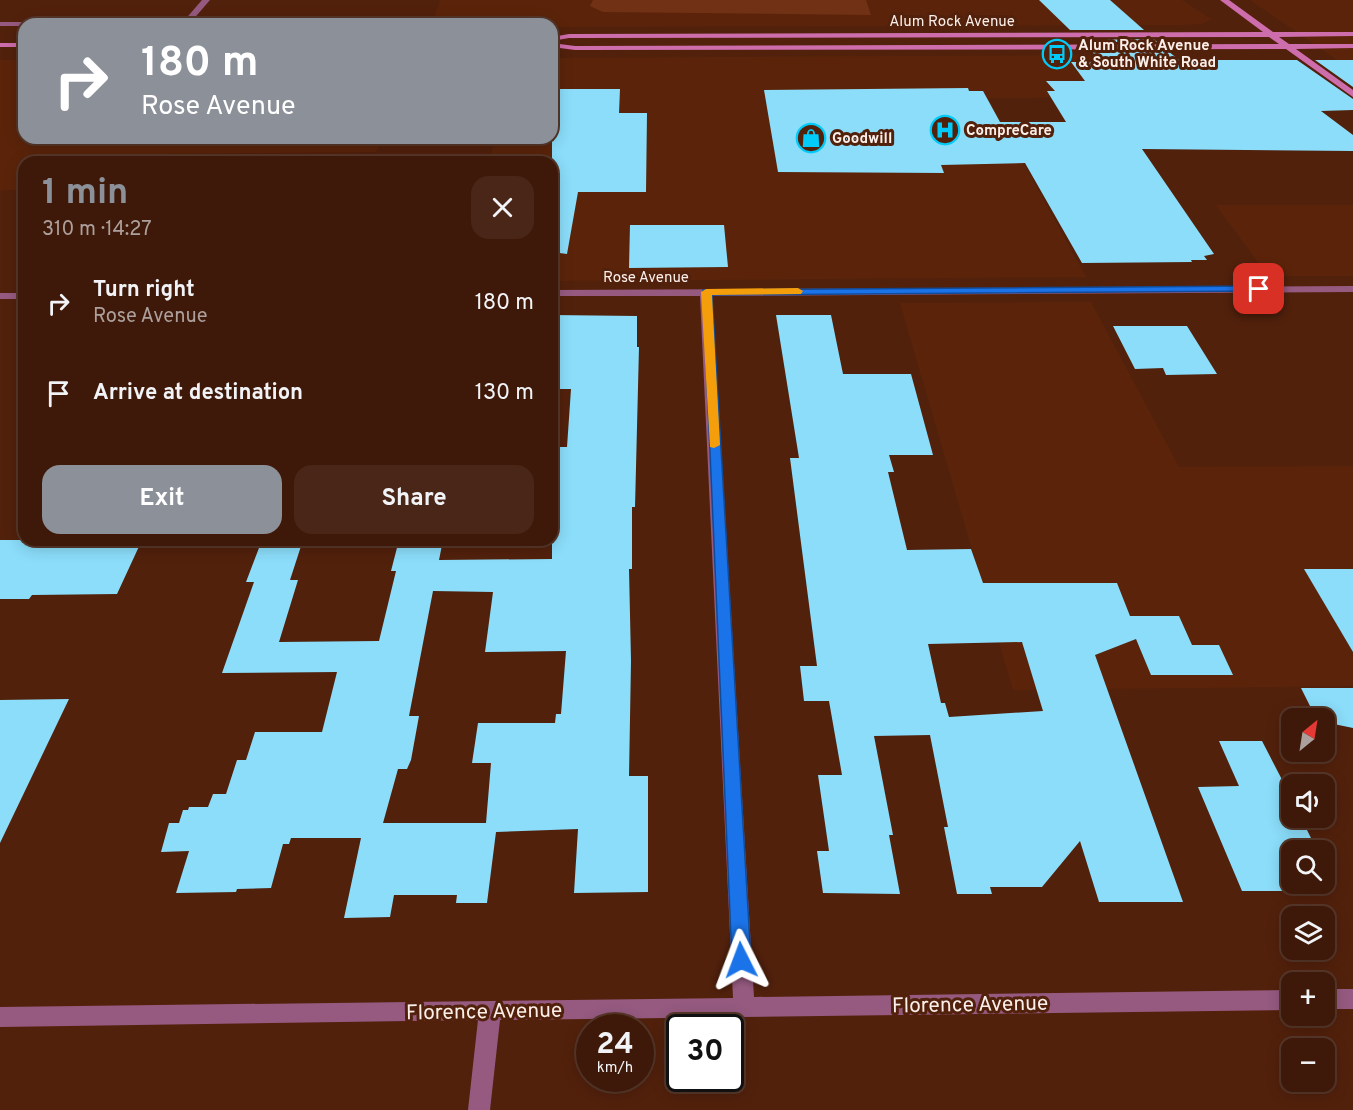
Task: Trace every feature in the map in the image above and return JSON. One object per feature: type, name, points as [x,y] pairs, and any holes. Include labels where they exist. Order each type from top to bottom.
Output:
[{"type":"main road","points":[[1224,0],[1353,94]]},
{"type":"main road","name":"Alum Rock Avenue","points":[[558,38],[569,36],[1353,34]]},
{"type":"main road","points":[[671,48],[673,45],[695,42],[709,36]]},
{"type":"main road","points":[[0,45],[18,45]]},
{"type":"main road","name":"Alum Rock Avenue","points":[[558,46],[575,48],[1353,46]]},
{"type":"street","points":[[190,18],[206,0]]},
{"type":"street","points":[[0,24],[18,24]]},
{"type":"street","name":"Rose Avenue","points":[[558,293],[1353,289]]},
{"type":"street","points":[[706,292],[744,1007]]},
{"type":"street","points":[[0,296],[18,296]]},
{"type":"street","points":[[1335,999],[1353,999]]},
{"type":"street","name":"Florence Avenue","points":[[0,1017],[1281,1000]]},
{"type":"street","points":[[479,1110],[490,1011]]},
{"type":"shaded area","points":[[441,0],[1182,0],[1211,19],[1201,24],[1182,25],[558,27],[558,18],[434,18]]},
{"type":"shaded area","points":[[593,0],[866,0],[871,15],[603,12],[590,6]]},
{"type":"shaded area","points":[[1250,0],[1353,0],[1353,71]]},
{"type":"shaded area","points":[[1103,55],[1136,97],[988,98],[1086,277],[558,281],[558,156],[490,156],[494,144],[558,144],[558,58]]},
{"type":"shaded area","points":[[0,60],[18,60],[18,144],[380,144],[376,152],[18,156],[18,190],[0,190]]},
{"type":"shaded area","points":[[1216,205],[1353,205],[1353,276],[1268,276]]},
{"type":"shaded area","points":[[1091,302],[1179,467],[1353,466],[1353,686],[1013,690],[900,303]]},
{"type":"building","points":[[1039,0],[1110,0],[1144,30],[1070,30]]},
{"type":"building","points":[[1154,39],[1157,42],[1083,42],[1080,40]]},
{"type":"building","points":[[1168,51],[1179,60],[1297,60],[1353,99],[1353,110],[1321,111],[1353,135],[1353,151],[1142,149],[1214,254],[1204,256],[1207,260],[1082,263],[1025,163],[941,165],[944,173],[778,172],[764,90],[968,88],[969,91],[983,91],[1000,122],[1066,122],[1047,91],[1055,91],[1046,81],[1085,81],[1071,62],[1103,62],[1092,52]]},
{"type":"building","points":[[1315,60],[1353,60],[1353,87]]},
{"type":"building","points":[[558,89],[620,89],[619,113],[647,113],[646,192],[578,192],[567,254],[558,253],[558,156],[552,156],[552,144],[558,144]]},
{"type":"building","points":[[630,225],[724,225],[728,267],[629,268]]},
{"type":"building","points":[[558,315],[637,316],[637,347],[639,347],[635,507],[632,507],[632,569],[629,569],[631,661],[629,776],[648,776],[648,892],[574,893],[578,829],[496,832],[487,903],[456,903],[457,895],[394,895],[390,917],[344,918],[361,838],[291,838],[289,844],[283,844],[271,888],[237,889],[236,892],[176,893],[189,851],[161,852],[169,823],[179,823],[183,810],[188,810],[189,807],[208,807],[213,794],[226,794],[237,760],[246,760],[255,732],[322,732],[337,672],[222,673],[254,582],[246,582],[260,546],[301,546],[290,580],[298,580],[279,642],[379,641],[396,571],[391,571],[397,546],[442,546],[439,560],[552,559],[552,546],[558,546],[558,447],[567,447],[571,389],[558,389]],"holes":[[[433,591],[493,592],[485,652],[566,651],[561,714],[556,714],[555,723],[478,723],[472,763],[491,763],[486,823],[383,823],[398,769],[407,769],[411,760],[419,716],[409,716]]]},
{"type":"building","points":[[776,315],[831,315],[843,374],[911,374],[933,455],[889,455],[894,472],[888,472],[907,550],[971,549],[983,583],[1117,583],[1130,616],[1179,616],[1192,645],[1219,645],[1233,675],[1151,675],[1136,639],[1095,655],[1183,902],[1099,902],[1080,841],[1042,887],[990,887],[992,894],[957,894],[944,827],[948,827],[930,735],[874,736],[893,835],[889,835],[900,894],[823,893],[817,851],[829,851],[818,775],[842,775],[829,701],[804,701],[800,666],[817,666],[790,458],[799,458]],"holes":[[[1022,642],[1043,711],[949,717],[945,703],[941,703],[928,644]]]},
{"type":"building","points":[[1113,326],[1187,326],[1217,374],[1166,375],[1163,368],[1135,369]]},
{"type":"building","points":[[0,540],[18,540],[18,546],[139,546],[117,594],[32,595],[29,599],[0,599]]},
{"type":"building","points":[[1304,569],[1353,569],[1353,652]]},
{"type":"building","points":[[1301,688],[1353,688],[1353,728],[1335,724],[1335,708],[1311,708]]},
{"type":"building","points":[[69,699],[0,843],[0,700]]},
{"type":"building","points":[[1219,741],[1262,741],[1281,778],[1281,828],[1306,828],[1312,840],[1281,840],[1281,891],[1242,891],[1198,787],[1239,786]]},
{"type":"slow traffic","points":[[714,445],[706,292],[798,291]]},
{"type":"place","name":"Alum Rock Avenue & South White Road","points":[[1057,54]]},
{"type":"place","name":"CompreCare","points":[[945,130]]},
{"type":"place","name":"Goodwill","points":[[811,138]]},
{"type":"route","points":[[741,960],[706,292],[1259,289]]}]
